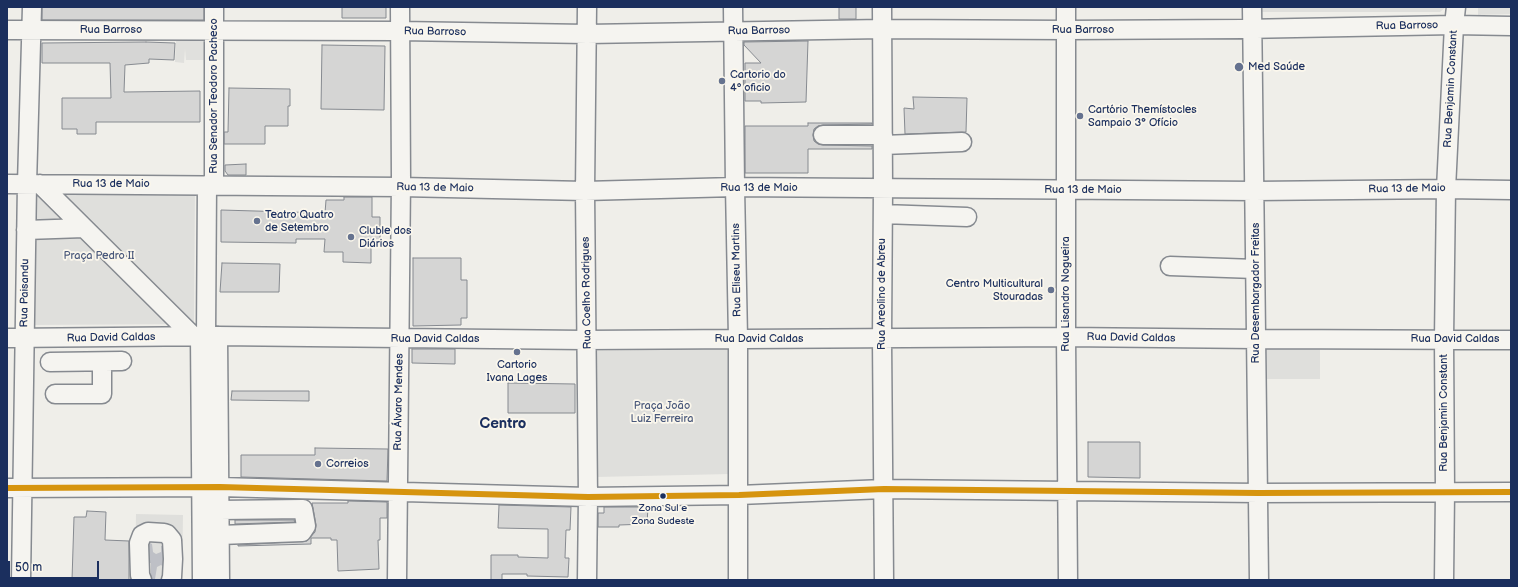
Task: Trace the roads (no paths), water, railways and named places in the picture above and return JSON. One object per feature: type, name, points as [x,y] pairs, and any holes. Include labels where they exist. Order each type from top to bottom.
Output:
[{"type":"street","name":"Rua Paisandu","points":[[21,580],[15,489],[16,338],[26,230],[33,184],[32,7]]},
{"type":"street","name":"Rua Senador Teodoro Pacheco","points":[[204,336],[211,185],[214,7]]},
{"type":"street","name":"Rua Álvaro Mendes","points":[[397,580],[401,187],[400,7]]},
{"type":"street","name":"Rua Coelho Rodrigues","points":[[587,7],[585,191],[588,340],[587,580]]},
{"type":"street","name":"Rua Eliseu Martins","points":[[733,7],[738,338],[738,580]]},
{"type":"street","name":"Rua Areolino de Abreu","points":[[882,7],[884,580]]},
{"type":"street","name":"Rua Lisandro Nogueira","points":[[1066,7],[1068,580]]},
{"type":"street","name":"Rua Desembargador Freitas","points":[[1252,7],[1259,580]]},
{"type":"street","name":"Rua Benjamin Constant","points":[[1444,580],[1444,339],[1446,189],[1456,7]]},
{"type":"street","name":"Rua Barroso","points":[[7,30],[400,31],[587,34],[882,29],[1066,30],[1253,29],[1454,25],[1511,26]]},
{"type":"street","points":[[823,135],[883,140],[962,142]]},
{"type":"street","name":"Rua 13 de Maio","points":[[7,184],[401,187],[585,191],[735,187],[1255,191],[1446,189],[1511,190]]},
{"type":"street","points":[[33,184],[204,336],[218,362],[209,413],[201,488],[202,568]]},
{"type":"street","points":[[883,214],[967,217]]},
{"type":"street","points":[[26,230],[84,228]]},
{"type":"street","points":[[1170,266],[1255,269]]},
{"type":"street","points":[[173,560],[220,573],[220,488],[200,363],[204,336]]},
{"type":"street","name":"Rua David Caldas","points":[[16,338],[204,336],[588,340],[1066,337],[1511,340]]},
{"type":"street","points":[[55,394],[102,394],[91,338]]},
{"type":"street","points":[[50,362],[122,361]]},
{"type":"street","points":[[200,363],[218,362]]},
{"type":"street","points":[[15,489],[220,488],[588,497],[739,495],[884,489],[1258,493],[1511,492]]},
{"type":"street","points":[[220,510],[303,509],[306,526],[302,532],[220,535]]},
{"type":"street","points":[[142,580],[140,575],[139,543],[142,536],[148,532],[167,534],[172,540],[173,560],[171,580]]},
{"type":"place","name":"Med Saúde","points":[[1239,67]]},
{"type":"place","name":"Cartorio do 4º oficio","points":[[722,81]]},
{"type":"place","name":"Cartório Themístocles Sampaio 3° Ofício","points":[[1080,116]]},
{"type":"place","name":"Teatro Quatro de Setembro","points":[[257,221]]},
{"type":"place","name":"Cluble dos Diários","points":[[351,237]]},
{"type":"place","name":"Centro Multicultural Stouradas","points":[[1051,290]]},
{"type":"place","name":"Cartorio Ivana Lages","points":[[517,352]]},
{"type":"place","name":"Correios","points":[[318,464]]},
{"type":"place","name":"Zona Sul e Zona Sudeste","points":[[663,496]]},
{"type":"district","name":"Centro","points":[[503,424]]},
{"type":"park label","name":"Praça Pedro II","points":[[99,256]]},
{"type":"park label","name":"Praça João Luiz Ferreira","points":[[662,412]]}]
